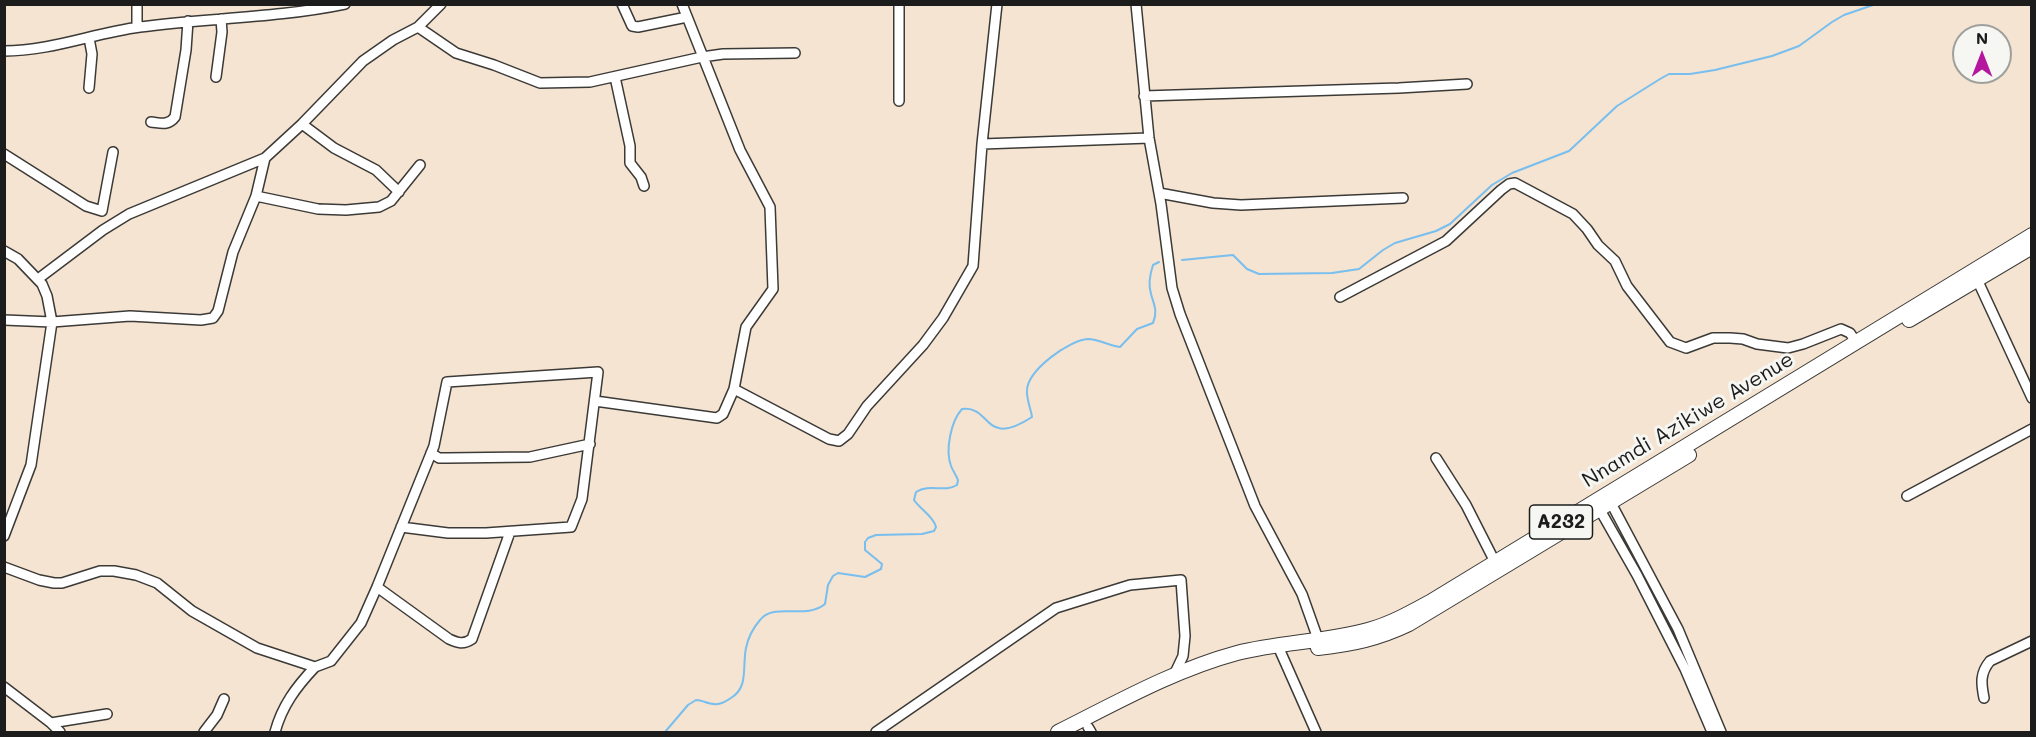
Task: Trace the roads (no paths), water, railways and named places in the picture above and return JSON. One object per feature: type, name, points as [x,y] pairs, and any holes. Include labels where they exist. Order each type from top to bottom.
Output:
[{"type":"main road","name":"Nnamdi Azikiwe Avenue","points":[[1058,732],[1174,675],[1226,656],[1279,648],[1347,645],[1383,636],[1426,615],[1866,346],[1975,275],[2031,235]]},
{"type":"main road","name":"Nnamdi Azikiwe Avenue","points":[[1086,731],[1194,676],[1232,662],[1279,648],[1367,630],[1392,622],[1430,602],[1856,342],[1975,275],[2031,247]]},
{"type":"street","points":[[136,27],[137,4]]},
{"type":"street","points":[[4,51],[33,50],[136,27],[297,13],[345,4]]},
{"type":"street","points":[[38,279],[103,230],[129,214],[265,158],[302,124],[363,61],[393,40],[418,27],[441,4]]},
{"type":"street","points":[[622,4],[632,26],[638,27],[687,17]]},
{"type":"street","points":[[595,400],[717,418],[723,414],[734,389],[746,327],[773,289],[770,207],[740,150],[682,4]]},
{"type":"street","points":[[899,4],[899,100]]},
{"type":"street","points":[[734,389],[829,439],[839,441],[848,434],[867,406],[923,345],[943,318],[973,266],[982,144],[997,4]]},
{"type":"street","points":[[1136,4],[1149,138],[1172,288],[1255,506],[1302,594],[1318,639]]},
{"type":"street","points":[[216,77],[222,39],[221,19]]},
{"type":"street","points":[[151,122],[166,124],[175,117],[186,50],[188,21]]},
{"type":"street","points":[[418,27],[456,53],[540,83],[590,82],[702,57],[758,53],[795,54]]},
{"type":"street","points":[[88,88],[93,54],[89,38]]},
{"type":"street","points":[[615,77],[630,146],[630,163],[642,177],[644,186]]},
{"type":"street","points":[[1144,96],[1467,84]]},
{"type":"street","points":[[302,124],[334,148],[376,170],[399,192]]},
{"type":"street","points":[[982,144],[1149,138]]},
{"type":"street","points":[[4,154],[86,206],[102,211],[113,152]]},
{"type":"street","points":[[4,320],[52,322],[130,316],[201,320],[213,318],[218,311],[240,231],[256,195],[265,158]]},
{"type":"street","points":[[256,195],[318,209],[346,210],[379,207],[391,201],[420,165]]},
{"type":"street","points":[[1340,297],[1446,242],[1501,190],[1515,183],[1573,214],[1598,245],[1615,261],[1627,285],[1670,342],[1686,348],[1713,338],[1730,338],[1788,348],[1842,329],[1850,333],[1856,342]]},
{"type":"street","points":[[1159,193],[1213,203],[1241,205],[1403,198]]},
{"type":"street","points":[[4,251],[18,259],[42,284],[52,322],[31,465],[4,536]]},
{"type":"street","points":[[1975,275],[2031,398]]},
{"type":"street","points":[[275,732],[286,702],[296,688],[315,667],[331,662],[361,623],[431,453],[440,422],[446,384],[452,380],[598,372],[582,499],[571,526],[510,532],[448,534],[401,527]]},
{"type":"street","points":[[1907,496],[2031,429]]},
{"type":"street","points":[[431,453],[439,458],[530,456],[590,444]]},
{"type":"street","points":[[1436,458],[1466,505],[1495,562]]},
{"type":"street","points":[[1606,506],[1637,575],[1680,659],[1712,732]]},
{"type":"street","points":[[1606,506],[1678,629],[1721,732]]},
{"type":"street","points":[[377,587],[448,639],[465,644],[472,639],[510,532]]},
{"type":"street","points":[[4,567],[54,583],[62,583],[100,571],[136,575],[157,583],[192,611],[257,648],[315,667]]},
{"type":"street","points":[[876,732],[1056,608],[1130,585],[1181,580],[1185,636],[1183,656],[1174,675]]},
{"type":"street","points":[[1984,698],[1981,683],[1985,666],[1990,661],[2031,641]]},
{"type":"street","points":[[1279,648],[1316,732]]},
{"type":"street","points":[[4,687],[60,732]]},
{"type":"street","points":[[204,732],[217,715],[224,699]]},
{"type":"street","points":[[51,723],[107,714]]},
{"type":"waterway","points":[[1182,260],[1233,255],[1247,269],[1259,274],[1332,273],[1359,269],[1395,243],[1436,231],[1450,224],[1492,185],[1512,173],[1569,151],[1617,106],[1669,74],[1690,74],[1715,70],[1772,56],[1799,46],[1844,15],[1876,4]]},
{"type":"waterway","points":[[665,732],[688,705],[696,700],[718,704],[727,701],[737,693],[743,682],[748,640],[760,620],[766,615],[773,612],[817,609],[825,604],[828,585],[833,576],[838,573],[865,577],[881,569],[882,564],[865,550],[865,542],[868,538],[876,535],[922,534],[934,531],[936,527],[933,520],[914,500],[916,492],[921,489],[947,488],[957,485],[958,480],[949,459],[949,444],[952,428],[962,409],[979,413],[996,427],[1005,429],[1016,426],[1032,417],[1027,393],[1029,382],[1051,357],[1071,345],[1088,339],[1120,347],[1137,329],[1153,323],[1155,311],[1150,279],[1153,265],[1159,262]]}]
